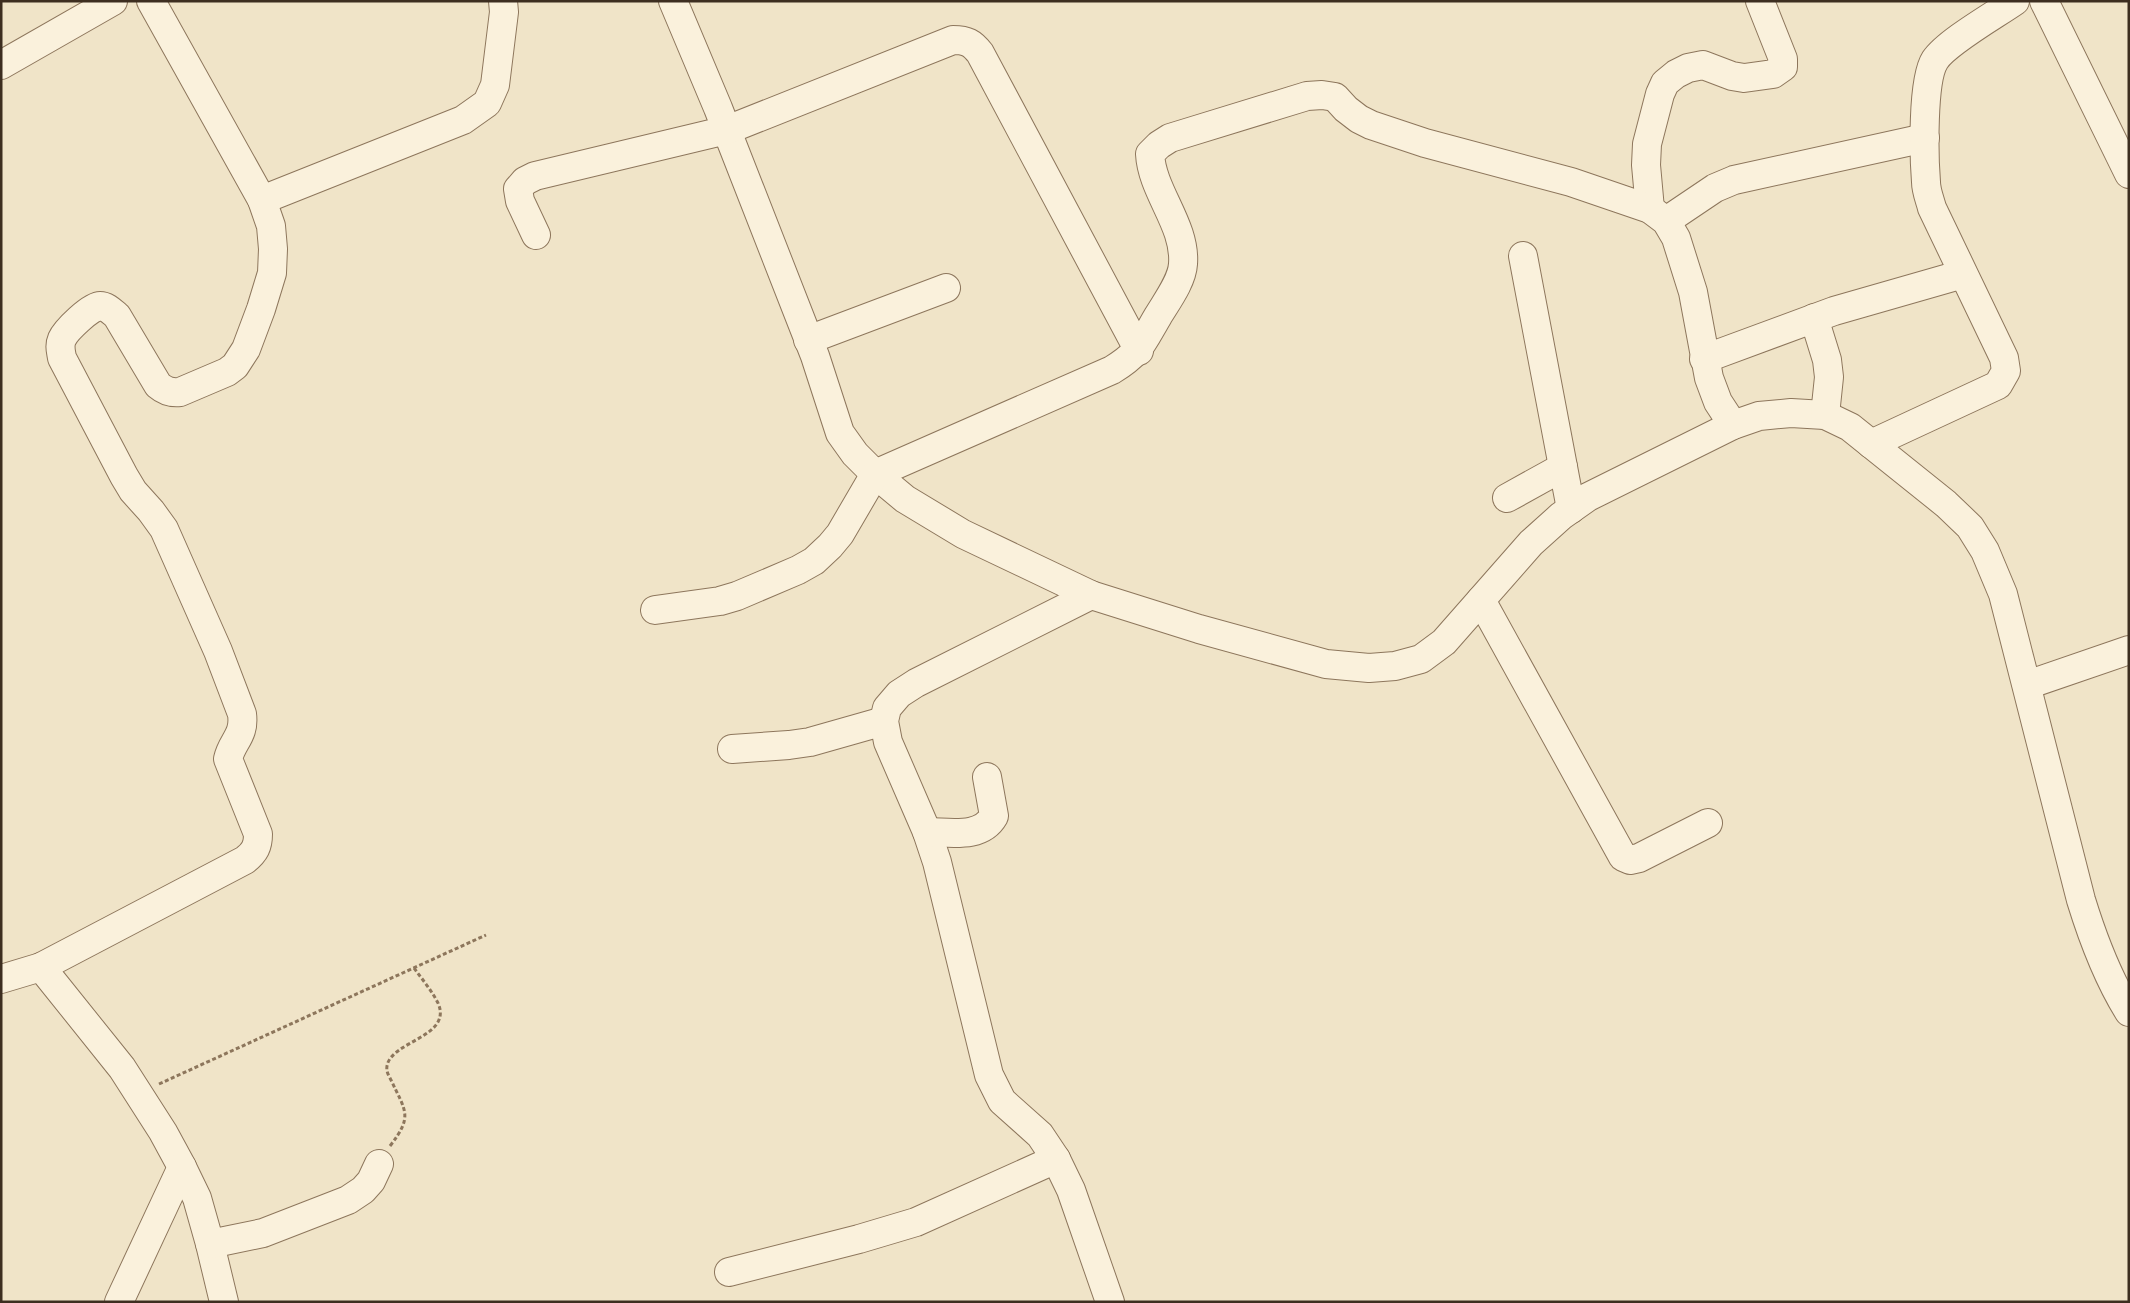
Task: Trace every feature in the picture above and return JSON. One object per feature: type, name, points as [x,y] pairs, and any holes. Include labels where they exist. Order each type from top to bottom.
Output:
[{"type":"street","points":[[1,65],[113,1]]},
{"type":"street","points":[[1,979],[41,967],[245,860],[253,854],[258,844],[258,834],[228,759],[230,752],[240,737],[244,724],[218,651],[164,530],[151,511],[133,491],[124,476],[62,358],[60,346],[62,337],[90,309],[100,306],[108,308],[117,316],[158,384],[164,390],[172,393],[180,392],[227,372],[235,366],[246,349],[272,273],[274,249],[271,226],[262,200],[151,1]]},
{"type":"street","points":[[262,200],[444,129],[478,110],[492,96],[496,85],[504,12],[503,1]]},
{"type":"street","points":[[673,1],[727,130],[808,340],[840,433],[855,454],[875,474],[906,498],[963,534],[1091,595],[1326,664],[1369,668],[1395,666],[1421,659],[1444,642],[1531,543],[1588,497],[1733,426],[1759,416],[1791,413],[1825,415],[1850,427],[1946,504],[1970,527],[1985,552],[2003,594],[2081,900],[2092,936],[2114,988],[2129,1012]]},
{"type":"street","points":[[1733,426],[1718,402],[1704,358],[1693,292],[1676,238],[1658,215],[1646,165],[1647,144],[1660,94],[1665,83],[1676,74],[1688,68],[1703,65],[1732,76],[1744,78],[1773,74],[1783,67],[1783,59],[1760,1]]},
{"type":"street","points":[[1871,444],[1998,385],[2006,371],[2004,358],[1932,208],[1926,184],[1927,92],[1934,62],[1944,49],[2015,1]]},
{"type":"street","points":[[2044,1],[2129,174]]},
{"type":"street","points":[[536,235],[520,201],[518,189],[525,181],[535,176],[727,130],[953,40],[964,40],[973,44],[980,53],[1139,351]]},
{"type":"street","points":[[655,610],[720,601],[737,596],[773,582],[814,561],[840,534],[875,474],[1112,370],[1126,362],[1139,351],[1176,283],[1183,265],[1182,250],[1177,230],[1151,168],[1150,154],[1170,138],[1307,96],[1322,95],[1334,98],[1346,110],[1371,125],[1571,182],[1658,215],[1734,180],[1926,138]]},
{"type":"street","points":[[1523,256],[1571,509]]},
{"type":"street","points":[[1704,358],[1852,305],[1963,274]]},
{"type":"street","points":[[808,340],[946,288]]},
{"type":"street","points":[[1814,318],[1827,360],[1829,377],[1825,415]]},
{"type":"street","points":[[1507,498],[1563,467]]},
{"type":"street","points":[[1091,595],[916,683],[899,694],[887,708],[884,721],[888,742],[927,832],[937,862],[989,1075],[1002,1100],[1040,1136],[1056,1159],[1071,1190],[1110,1302]]},
{"type":"street","points":[[1481,600],[1623,857],[1630,860],[1639,858],[1708,823]]},
{"type":"street","points":[[2027,685],[2129,650]]},
{"type":"street","points":[[732,749],[810,742],[884,721]]},
{"type":"street","points":[[927,832],[978,832],[989,825],[994,816],[987,777]]},
{"type":"street","points":[[41,967],[100,1038],[138,1094],[182,1167],[197,1198],[224,1302]]},
{"type":"street","points":[[729,1272],[907,1225],[946,1210],[1056,1159]]},
{"type":"street","points":[[210,1244],[263,1233],[348,1200],[363,1190],[371,1181],[378,1164]]},
{"type":"street","points":[[119,1302],[182,1167]]},
{"type":"path","points":[[138,1094],[486,935]]},
{"type":"path","points":[[378,1164],[402,1129],[406,1118],[404,1107],[386,1070],[388,1061],[394,1054],[430,1031],[438,1022],[440,1014],[438,1004],[414,968]]}]
